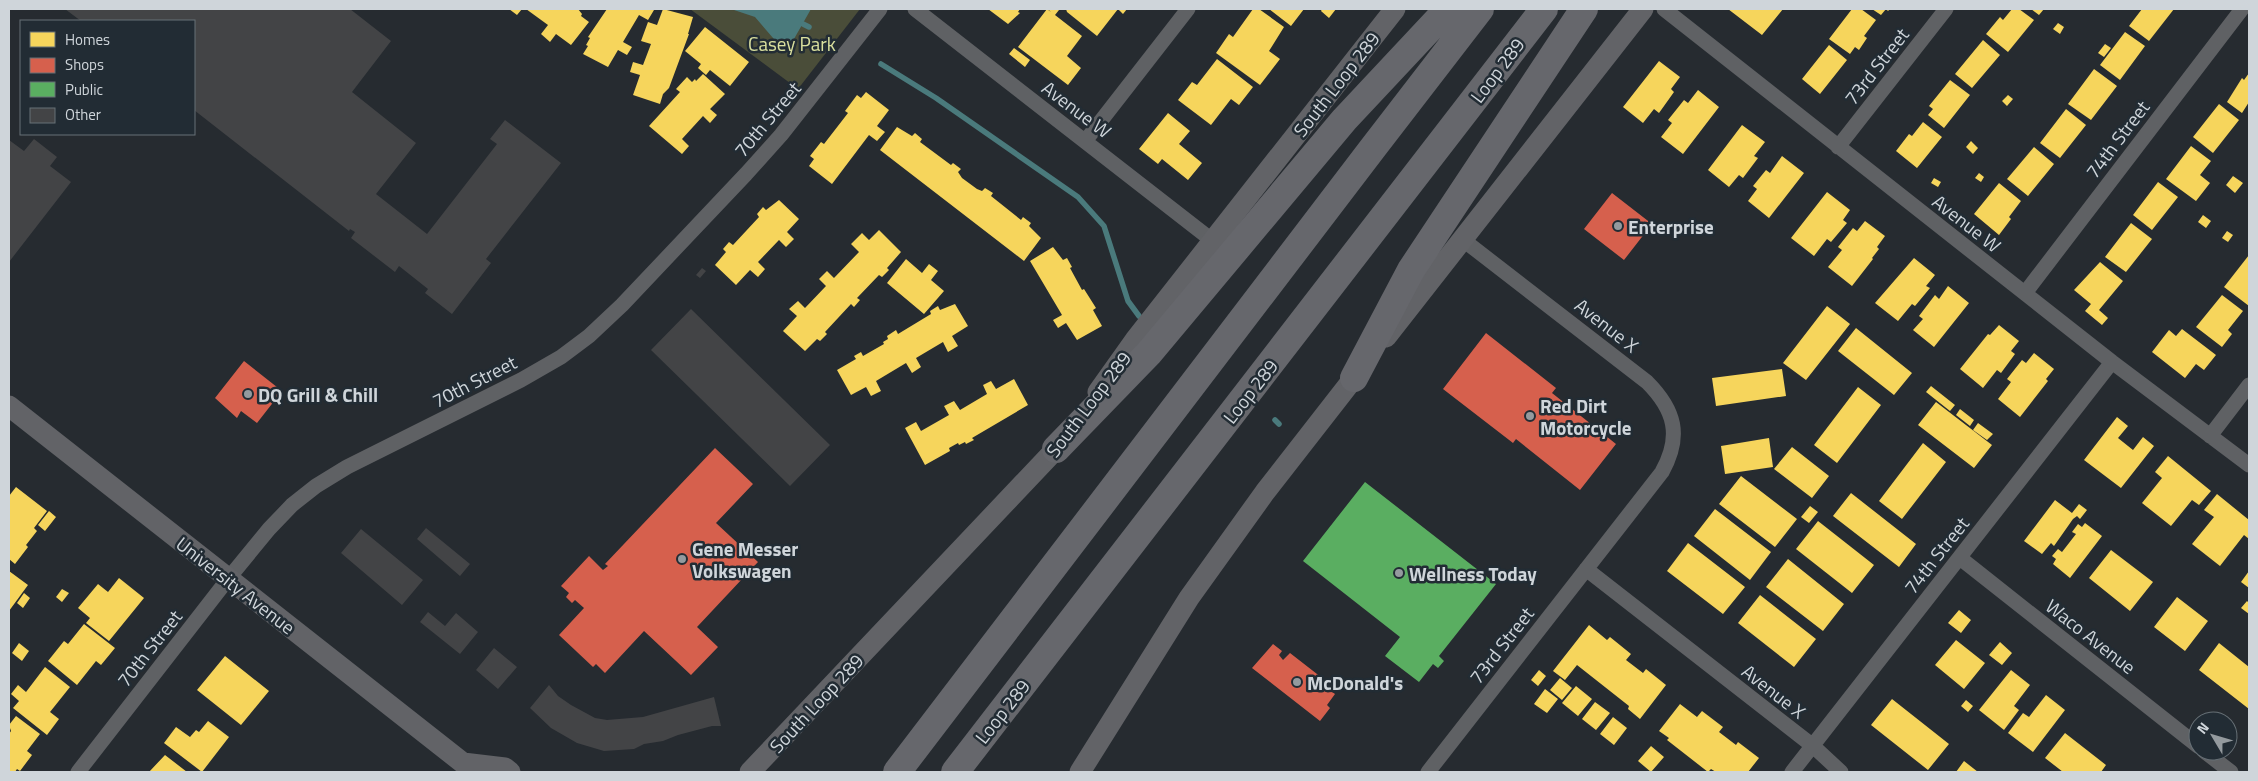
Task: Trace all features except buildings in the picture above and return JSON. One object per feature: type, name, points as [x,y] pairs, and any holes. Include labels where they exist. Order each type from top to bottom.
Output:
[{"type":"highway","points":[[1056,449],[1149,353],[1344,120],[1448,9]]},
{"type":"highway","points":[[897,772],[1097,512],[1289,256],[1480,9]]},
{"type":"highway","name":"Loop 289","points":[[955,772],[1544,9]]},
{"type":"highway","points":[[1354,378],[1411,270],[1584,9]]},
{"type":"main road","name":"South Loop 289","points":[[750,772],[1056,449],[1135,340],[1395,9]]},
{"type":"main road","points":[[1080,772],[1189,598],[1265,492],[1643,9]]},
{"type":"main road","name":"University Avenue","points":[[10,410],[228,579],[466,768],[505,768],[510,772]]},
{"type":"street","name":"70th Street","points":[[78,772],[228,579],[292,505],[316,486],[347,467],[521,380],[560,357],[589,336],[622,305],[781,135],[880,9]]},
{"type":"street","name":"Avenue W","points":[[915,9],[1086,140],[1213,241]]},
{"type":"street","points":[[1086,140],[1188,9]]},
{"type":"street","name":"Avenue W","points":[[1664,9],[2112,362],[2249,465]]},
{"type":"street","name":"73rd Street","points":[[1838,147],[1946,9]]},
{"type":"street","name":"74th Street","points":[[2025,293],[2242,9]]},
{"type":"street","name":"Avenue X","points":[[1462,238],[1655,390],[1667,407],[1674,428],[1672,449],[1662,472]]},
{"type":"street","name":"74th Street","points":[[1792,772],[2112,362]]},
{"type":"street","points":[[2210,436],[2249,385]]},
{"type":"street","name":"73rd Street","points":[[1428,772],[1662,472]]},
{"type":"street","name":"Waco Avenue","points":[[1960,558],[2188,738]]},
{"type":"street","name":"Avenue X","points":[[1586,569],[1813,746],[1841,772]]},
{"type":"street","points":[[2217,761],[2231,772]]},
{"type":"green space","name":"Casey Park","points":[[690,9],[860,9],[798,89]]},
{"type":"water","points":[[731,9],[811,9],[786,53],[755,17]]},
{"type":"waterway","points":[[803,24],[809,27]]},
{"type":"waterway","points":[[881,64],[936,98],[1078,197],[1104,226],[1128,301],[1139,316]]},
{"type":"waterway","points":[[1275,420],[1279,424]]},
{"type":"place","name":"Enterprise","points":[[1618,226]]},
{"type":"place","name":"DQ Grill & Chill","points":[[248,394]]},
{"type":"place","name":"Red Dirt Motorcycle","points":[[1530,416]]},
{"type":"place","name":"Gene Messer Volkswagen","points":[[682,559]]},
{"type":"place","name":"Wellness Today","points":[[1399,573]]},
{"type":"place","name":"McDonald's","points":[[1297,682]]}]
